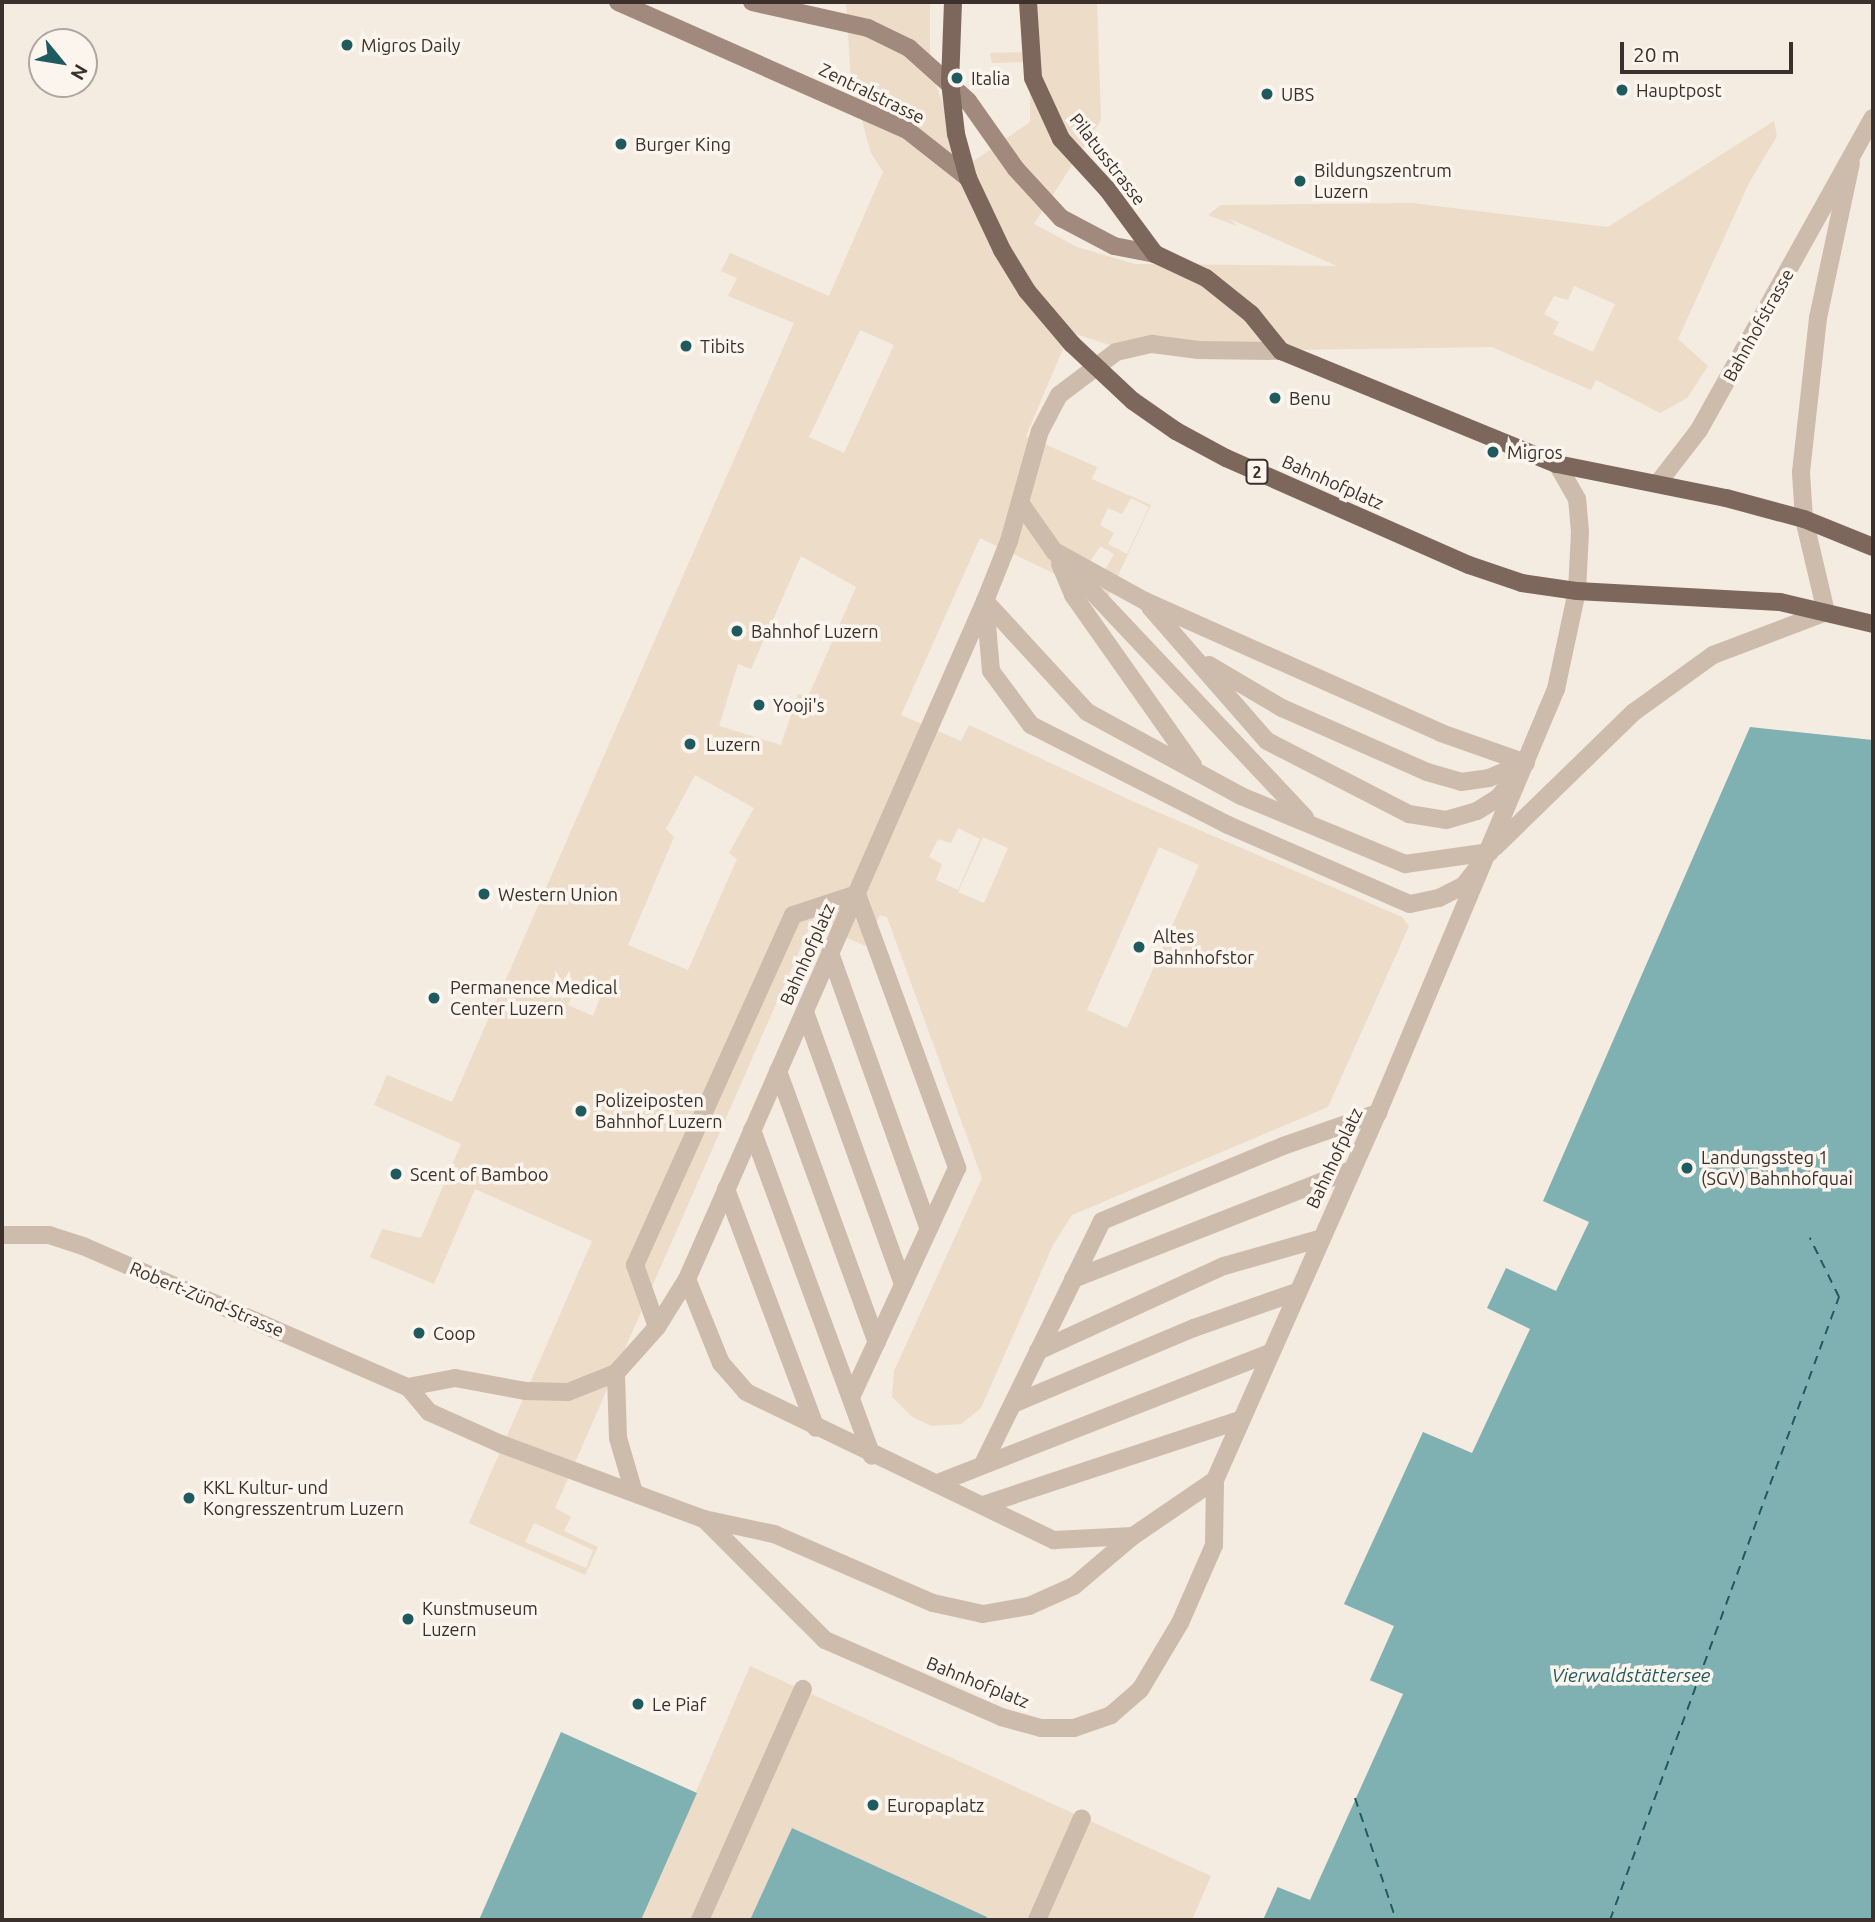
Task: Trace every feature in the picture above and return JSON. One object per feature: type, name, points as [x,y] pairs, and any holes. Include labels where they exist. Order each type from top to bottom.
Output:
[{"type":"main road","name":"Zentralstrasse","points":[[618,2],[907,130],[968,178],[1002,250],[1027,291],[1093,366]]},
{"type":"main road","points":[[752,2],[837,19],[891,37],[950,82],[982,118],[1016,169],[1060,218],[1114,246],[1155,254]]},
{"type":"main road","name":"2","points":[[953,2],[950,82],[956,134],[968,178]]},
{"type":"main road","name":"Pilatusstrasse","points":[[1028,2],[1033,78],[1051,121],[1155,254]]},
{"type":"main road","name":"Bahnhofplatz","points":[[1155,254],[1206,278],[1251,314],[1281,351],[1557,464],[1658,483],[1804,519],[1873,547]]},
{"type":"main road","name":"Bahnhofplatz","points":[[1093,366],[1133,401],[1226,458],[1497,576],[1577,592],[1780,602],[1873,624]]},
{"type":"street","name":"Bahnhofstrasse","points":[[1658,483],[1699,430],[1851,163],[1873,118]]},
{"type":"street","name":"Bahnhofstrasse","points":[[1804,519],[1801,472],[1812,361],[1851,163]]},
{"type":"street","name":"Bahnhofplatz","points":[[617,1373],[657,1327],[687,1279],[985,601],[1021,504],[1040,431],[1059,395],[1093,366],[1116,352],[1152,344],[1199,350],[1281,351]]},
{"type":"street","name":"Bahnhofplatz","points":[[704,1519],[825,1640],[1001,1717],[1041,1728],[1074,1728],[1111,1715],[1140,1690],[1180,1623],[1214,1545],[1215,1480],[1296,1292],[1378,1113],[1490,852],[1556,689],[1577,592],[1577,499],[1557,464]]},
{"type":"street","points":[[1021,504],[1054,551],[1310,822]]},
{"type":"street","points":[[1804,519],[1826,612]]},
{"type":"street","points":[[1054,551],[1145,601],[1441,733],[1526,763]]},
{"type":"street","points":[[1054,551],[1073,595],[1198,771]]},
{"type":"street","points":[[985,601],[1087,712],[1241,796],[1310,822],[1405,864],[1490,852]]},
{"type":"street","points":[[985,601],[991,671],[1031,725],[1228,825],[1410,904],[1438,898],[1464,885],[1490,852]]},
{"type":"street","points":[[1145,601],[1268,741],[1409,814],[1446,820],[1477,811],[1498,797],[1526,763]]},
{"type":"street","name":"Bahnhofplatz","points":[[1490,852],[1634,712],[1713,655],[1826,612]]},
{"type":"street","points":[[1195,657],[1282,708],[1427,772],[1461,782],[1489,778],[1526,763]]},
{"type":"street","points":[[657,1327],[635,1265],[793,915],[857,894],[957,1168],[851,1397]]},
{"type":"street","points":[[830,953],[929,1229]]},
{"type":"street","points":[[805,1012],[903,1284]]},
{"type":"street","points":[[778,1071],[877,1343]]},
{"type":"street","points":[[984,1462],[1102,1221],[1283,1146],[1378,1113]]},
{"type":"street","points":[[752,1130],[872,1456]]},
{"type":"street","points":[[1073,1279],[1351,1170]]},
{"type":"street","points":[[726,1189],[816,1428]]},
{"type":"street","name":"Robert-Zünd-Strasse","points":[[2,1235],[48,1235],[83,1245],[408,1387],[429,1412],[501,1444],[633,1489]]},
{"type":"street","points":[[1038,1351],[1224,1266],[1320,1239]]},
{"type":"street","points":[[687,1279],[721,1363],[746,1392],[872,1456],[938,1483],[1054,1540],[1133,1536]]},
{"type":"street","points":[[1013,1404],[1194,1328],[1296,1292]]},
{"type":"street","points":[[938,1483],[984,1462],[1269,1353]]},
{"type":"street","points":[[408,1387],[455,1378],[525,1391],[568,1392],[617,1373],[618,1437],[633,1489]]},
{"type":"street","points":[[983,1505],[1240,1420]]},
{"type":"street","name":"Bahnhofplatz","points":[[633,1489],[704,1519],[774,1534],[933,1603],[983,1614],[1029,1606],[1074,1586],[1133,1536],[1215,1480]]},
{"type":"street","points":[[700,1920],[803,1689]]},
{"type":"street","points":[[1037,1920],[1082,1818]]},
{"type":"shaded area","points":[[846,2],[930,2],[930,52],[936,85],[949,120],[974,161],[1030,122],[1030,62],[992,63],[990,53],[1032,52],[1030,2],[1097,2],[1101,120],[1034,224],[1077,247],[1135,264],[1337,266],[1230,219],[1237,226],[1208,215],[1221,205],[1412,203],[1608,227],[1774,121],[1777,136],[1749,183],[1678,339],[1708,366],[1687,398],[1660,413],[1596,380],[1591,390],[1492,347],[1210,351],[1116,347],[1070,332],[1026,436],[1097,467],[1092,479],[1151,505],[1107,599],[980,538],[901,715],[961,741],[969,725],[1132,801],[1402,917],[1409,926],[1328,1107],[1072,1215],[1053,1245],[981,1408],[961,1424],[932,1426],[912,1417],[892,1397],[894,1371],[982,1178],[887,917],[880,915],[865,946],[830,930],[833,923],[815,915],[555,1508],[571,1517],[564,1531],[598,1547],[585,1575],[469,1523],[592,1241],[475,1189],[434,1284],[370,1257],[382,1229],[421,1238],[461,1144],[374,1105],[387,1075],[452,1102],[794,323],[728,296],[737,278],[721,271],[730,253],[829,296],[883,172],[871,153],[851,81]],"holes":[[[1574,286],[1615,304],[1593,352],[1553,334],[1559,322],[1544,314],[1554,296],[1568,300]],[[860,330],[894,345],[844,453],[809,437]],[[1131,498],[1149,507],[1127,554],[1108,544],[1114,533],[1100,525],[1108,508],[1122,514]],[[1100,546],[1114,554],[1105,570],[1090,562]],[[801,556],[856,587],[808,697],[798,694],[781,745],[719,726],[738,664],[751,669]],[[695,775],[754,808],[729,853],[737,859],[688,970],[628,945],[674,837],[666,829]],[[958,828],[980,839],[958,890],[936,880],[942,864],[929,857],[938,839],[951,843]],[[983,837],[1008,848],[984,903],[958,892]],[[1159,847],[1199,865],[1127,1028],[1087,1010]],[[576,987],[600,998],[593,1016],[568,1005]],[[534,1523],[593,1550],[586,1568],[525,1542]]]},
{"type":"shaded area","name":"Europaplatz","points":[[750,1666],[1211,1876],[1192,1920],[985,1920],[792,1828],[750,1920],[641,1920]]},
{"type":"water","name":"Vierwaldstättersee","points":[[1750,727],[1873,740],[1873,1920],[1263,1920],[1394,1626],[1344,1604],[1423,1432],[1472,1453],[1530,1329],[1487,1308],[1506,1268],[1556,1291],[1589,1222],[1543,1201]]},
{"type":"water","points":[[561,1732],[697,1793],[641,1920],[479,1920]]},
{"type":"water","points":[[792,1828],[987,1917],[985,1920],[750,1920]]},
{"type":"pier","points":[[1367,1679],[1403,1694],[1310,1900],[1275,1886]]},
{"type":"ferry route","points":[[1610,1920],[1839,1297],[1810,1238]]},
{"type":"ferry route","points":[[1355,1798],[1396,1920]]},
{"type":"place","name":"Migros Daily","points":[[347,45]]},
{"type":"place","name":"Italia","points":[[957,78]]},
{"type":"place","name":"Hauptpost","points":[[1622,90]]},
{"type":"place","name":"UBS","points":[[1267,94]]},
{"type":"place","name":"Burger King","points":[[621,144]]},
{"type":"place","name":"Bildungszentrum Luzern","points":[[1300,181]]},
{"type":"place","name":"Tibits","points":[[686,346]]},
{"type":"place","name":"Benu","points":[[1275,398]]},
{"type":"place","name":"Migros","points":[[1493,452]]},
{"type":"place","name":"Bahnhof Luzern","points":[[737,631]]},
{"type":"place","name":"Yooji's","points":[[759,705]]},
{"type":"place","name":"Luzern","points":[[690,744]]},
{"type":"place","name":"Western Union","points":[[484,894]]},
{"type":"place","name":"Altes Bahnhofstor","points":[[1139,947]]},
{"type":"place","name":"Permanence Medical Center Luzern","points":[[434,998]]},
{"type":"place","name":"Polizeiposten Bahnhof Luzern","points":[[581,1111]]},
{"type":"place","name":"Landungssteg 1 (SGV) Bahnhofquai","points":[[1687,1168]]},
{"type":"place","name":"Scent of Bamboo","points":[[396,1174]]},
{"type":"place","name":"Coop","points":[[419,1333]]},
{"type":"place","name":"KKL Kultur- und Kongresszentrum Luzern","points":[[189,1498]]},
{"type":"place","name":"Kunstmuseum Luzern","points":[[408,1619]]},
{"type":"place","name":"Le Piaf","points":[[638,1704]]},
{"type":"place","name":"Europaplatz","points":[[873,1805]]}]
